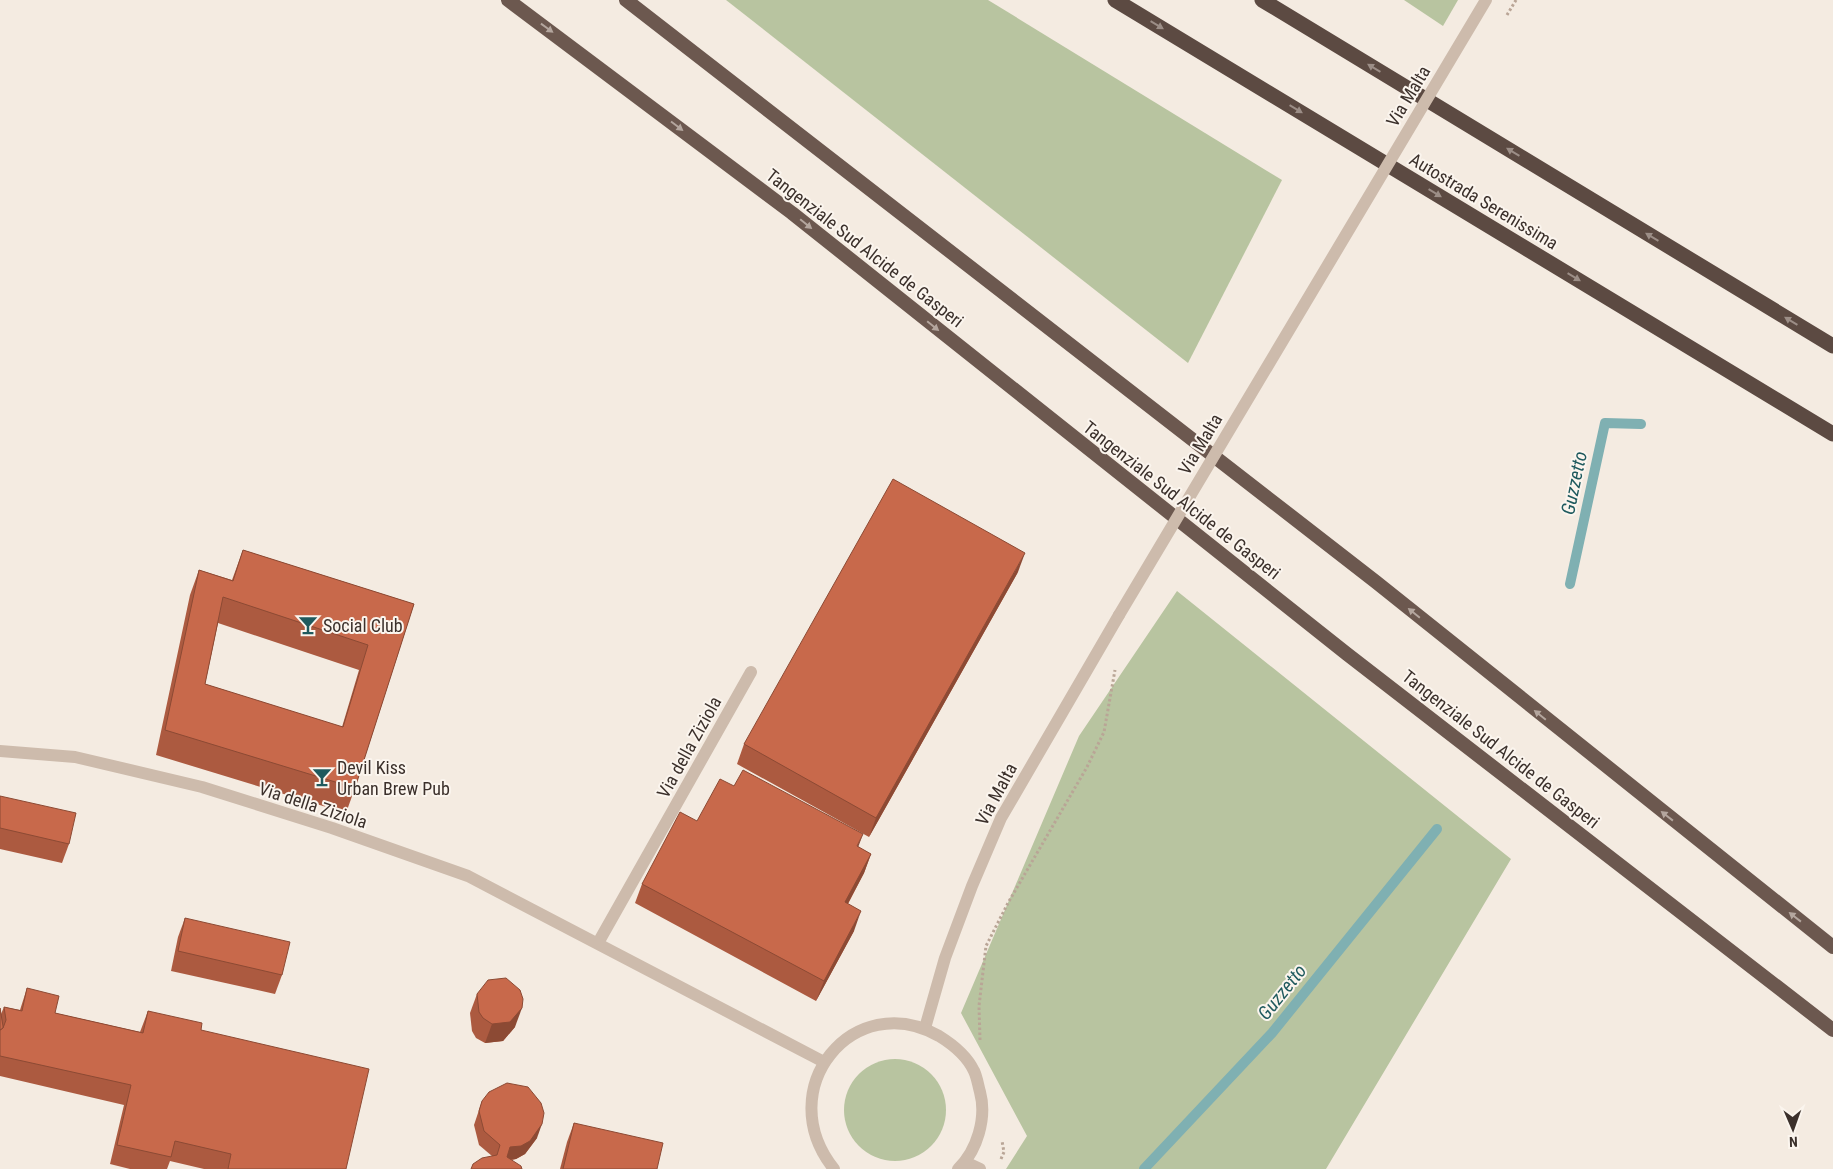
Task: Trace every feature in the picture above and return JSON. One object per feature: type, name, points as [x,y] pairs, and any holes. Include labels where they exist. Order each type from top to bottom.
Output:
[{"type":"highway","name":"Tangenziale Sud Alcide de Gasperi","points":[[508,0],[792,213],[1340,648],[1833,1030]]},
{"type":"highway","points":[[626,0],[1345,558],[1833,947]]},
{"type":"highway","name":"Autostrada Serenissima","points":[[1115,0],[1833,434]]},
{"type":"highway","points":[[1262,0],[1833,346]]},
{"type":"street","name":"Via Malta","points":[[925,1028],[945,958],[1001,818],[1119,615],[1486,0]]},
{"type":"street","name":"Via della Ziziola","points":[[598,943],[751,672]]},
{"type":"street","name":"Via della Ziziola","points":[[0,751],[75,758],[202,787],[332,828],[468,876],[824,1062]]},
{"type":"street","points":[[834,1169],[822,1154],[813,1131],[810,1107],[814,1084],[824,1062],[839,1045],[852,1036],[880,1025],[903,1024],[925,1028],[953,1045],[973,1070],[982,1101],[980,1133],[962,1165],[980,1169]]},
{"type":"path","points":[[980,1046],[979,1006],[986,946],[1008,903],[1087,767],[1104,732],[1116,669]]},
{"type":"path","points":[[1000,1134],[1004,1152],[1001,1160]]},
{"type":"green space","points":[[726,0],[988,0],[1282,180],[1188,363]]},
{"type":"green space","points":[[1404,0],[1458,0],[1443,26]]},
{"type":"green space","points":[[1177,591],[1511,859],[1326,1169],[1006,1169],[1027,1136],[961,1013],[1079,736]]},
{"type":"green space","points":[[895,1059],[915,1063],[931,1074],[942,1090],[946,1110],[942,1130],[931,1146],[915,1157],[895,1161],[875,1157],[859,1146],[848,1130],[844,1110],[848,1090],[859,1074],[875,1063]]},
{"type":"building","points":[[893,479],[1025,553],[876,818],[744,744]]},
{"type":"building","points":[[243,550],[414,604],[355,788],[165,730],[199,570],[233,581]],"holes":[[[223,597],[368,645],[343,727],[205,684]]]},
{"type":"building","points":[[743,770],[863,834],[857,846],[871,854],[845,902],[861,911],[824,981],[642,884],[680,812],[697,821],[720,779],[734,786]]},
{"type":"building","points":[[0,796],[76,813],[69,844],[0,828]]},
{"type":"building","points":[[185,918],[290,942],[282,975],[178,951]]},
{"type":"building","points":[[506,978],[520,990],[523,999],[522,1008],[510,1022],[492,1024],[483,1018],[479,1012],[477,994],[488,980]]},
{"type":"building","points":[[27,988],[59,996],[55,1013],[143,1033],[148,1011],[202,1023],[201,1030],[369,1069],[346,1169],[228,1169],[231,1154],[175,1141],[171,1157],[117,1145],[131,1085],[0,1056],[0,1030],[3,1028],[6,1020],[4,1007],[22,1011]]},
{"type":"building","points":[[0,1008],[3,1028],[0,1030]]},
{"type":"building","points":[[507,1083],[528,1087],[541,1103],[544,1113],[542,1124],[530,1141],[521,1146],[510,1147],[507,1157],[521,1166],[522,1169],[471,1169],[473,1164],[482,1158],[497,1155],[500,1145],[484,1131],[479,1111],[482,1101],[489,1092]]},
{"type":"building","points":[[574,1123],[663,1143],[657,1169],[563,1169]]},
{"type":"waterway","name":"Guzzetto","points":[[1570,584],[1605,423],[1641,424]]},
{"type":"waterway","name":"Guzzetto","points":[[1144,1169],[1272,1033],[1437,829]]},
{"type":"place","name":"Social Club","points":[[308,625]]},
{"type":"place","name":"Devil Kiss Urban Brew Pub","points":[[322,777]]}]
